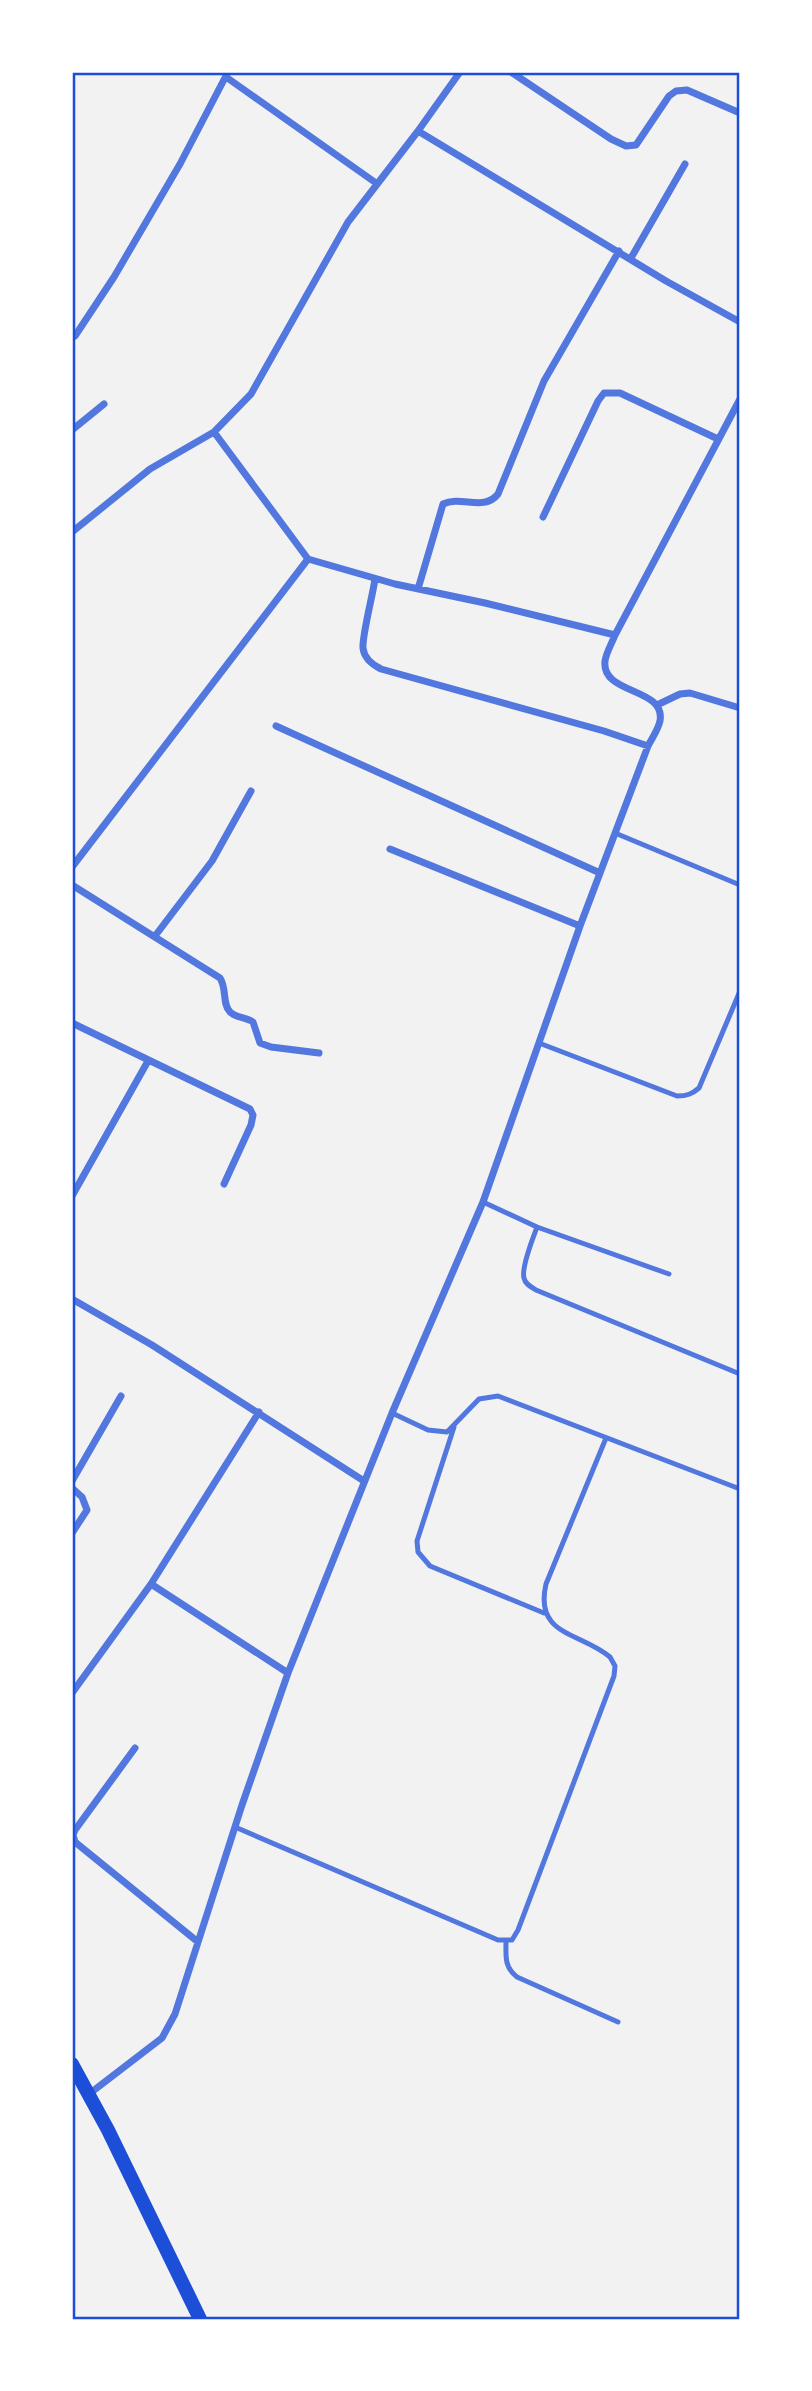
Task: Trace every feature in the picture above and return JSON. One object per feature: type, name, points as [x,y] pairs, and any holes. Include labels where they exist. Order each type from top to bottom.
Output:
[{"type":"main road","points":[[72,2064],[76,2083],[89,2095],[108,2130],[200,2319]]},
{"type":"street","points":[[72,532],[150,469],[214,432],[251,394],[335,243],[376,183],[418,131],[460,72]]},
{"type":"street","points":[[511,72],[611,139],[626,146],[636,145],[669,96],[676,90],[687,90],[740,113]]},
{"type":"street","points":[[75,336],[114,277],[180,164],[227,74],[376,183]]},
{"type":"street","points":[[418,131],[740,322]]},
{"type":"street","points":[[631,258],[685,164]]},
{"type":"street","points":[[418,590],[443,504],[453,500],[482,503],[494,499],[498,494],[544,381],[619,251]]},
{"type":"street","points":[[543,517],[604,393],[620,393],[718,439]]},
{"type":"street","points":[[89,2095],[162,2038],[175,2014],[288,1673],[392,1413],[483,1202],[580,926],[660,720],[657,705],[647,697],[618,684],[610,677],[605,660],[615,635],[740,399]]},
{"type":"street","points":[[72,430],[104,404]]},
{"type":"street","points":[[214,432],[308,559],[418,590],[485,603],[615,635]]},
{"type":"street","points":[[72,867],[308,559]]},
{"type":"street","points":[[375,579],[363,648],[374,665],[648,746]]},
{"type":"street","points":[[657,705],[680,694],[690,693],[740,708]]},
{"type":"street","points":[[276,726],[600,873]]},
{"type":"street","points":[[155,936],[212,861],[251,791]]},
{"type":"street","points":[[390,849],[580,926]]},
{"type":"street","points":[[72,885],[220,978],[225,986],[229,1011],[253,1022],[260,1043],[271,1047],[319,1053]]},
{"type":"street","points":[[72,1023],[250,1109],[253,1115],[251,1125],[224,1184]]},
{"type":"street","points":[[72,1196],[148,1061]]},
{"type":"street","points":[[72,1299],[259,1412],[364,1482]]},
{"type":"street","points":[[72,1481],[121,1396]]},
{"type":"street","points":[[72,1693],[151,1584],[259,1412]]},
{"type":"street","points":[[72,1488],[82,1497],[87,1510],[72,1533]]},
{"type":"street","points":[[151,1584],[288,1673]]},
{"type":"street","points":[[135,1748],[75,1830],[75,1842],[198,1942]]},
{"type":"lane","points":[[615,833],[740,885]]},
{"type":"lane","points":[[539,1043],[677,1096],[684,1096],[699,1088],[740,991]]},
{"type":"lane","points":[[483,1202],[537,1227],[669,1274]]},
{"type":"lane","points":[[537,1227],[524,1270],[528,1285],[740,1374]]},
{"type":"lane","points":[[392,1413],[428,1430],[447,1432],[480,1399],[498,1396],[740,1489]]},
{"type":"lane","points":[[235,1827],[498,1940],[512,1940],[518,1930],[614,1676],[615,1666],[610,1657],[559,1629],[544,1613],[430,1566],[418,1552],[417,1541],[455,1426]]},
{"type":"lane","points":[[544,1613],[542,1603],[546,1584],[606,1438]]},
{"type":"lane","points":[[506,1941],[506,1964],[517,1977],[618,2022]]}]
